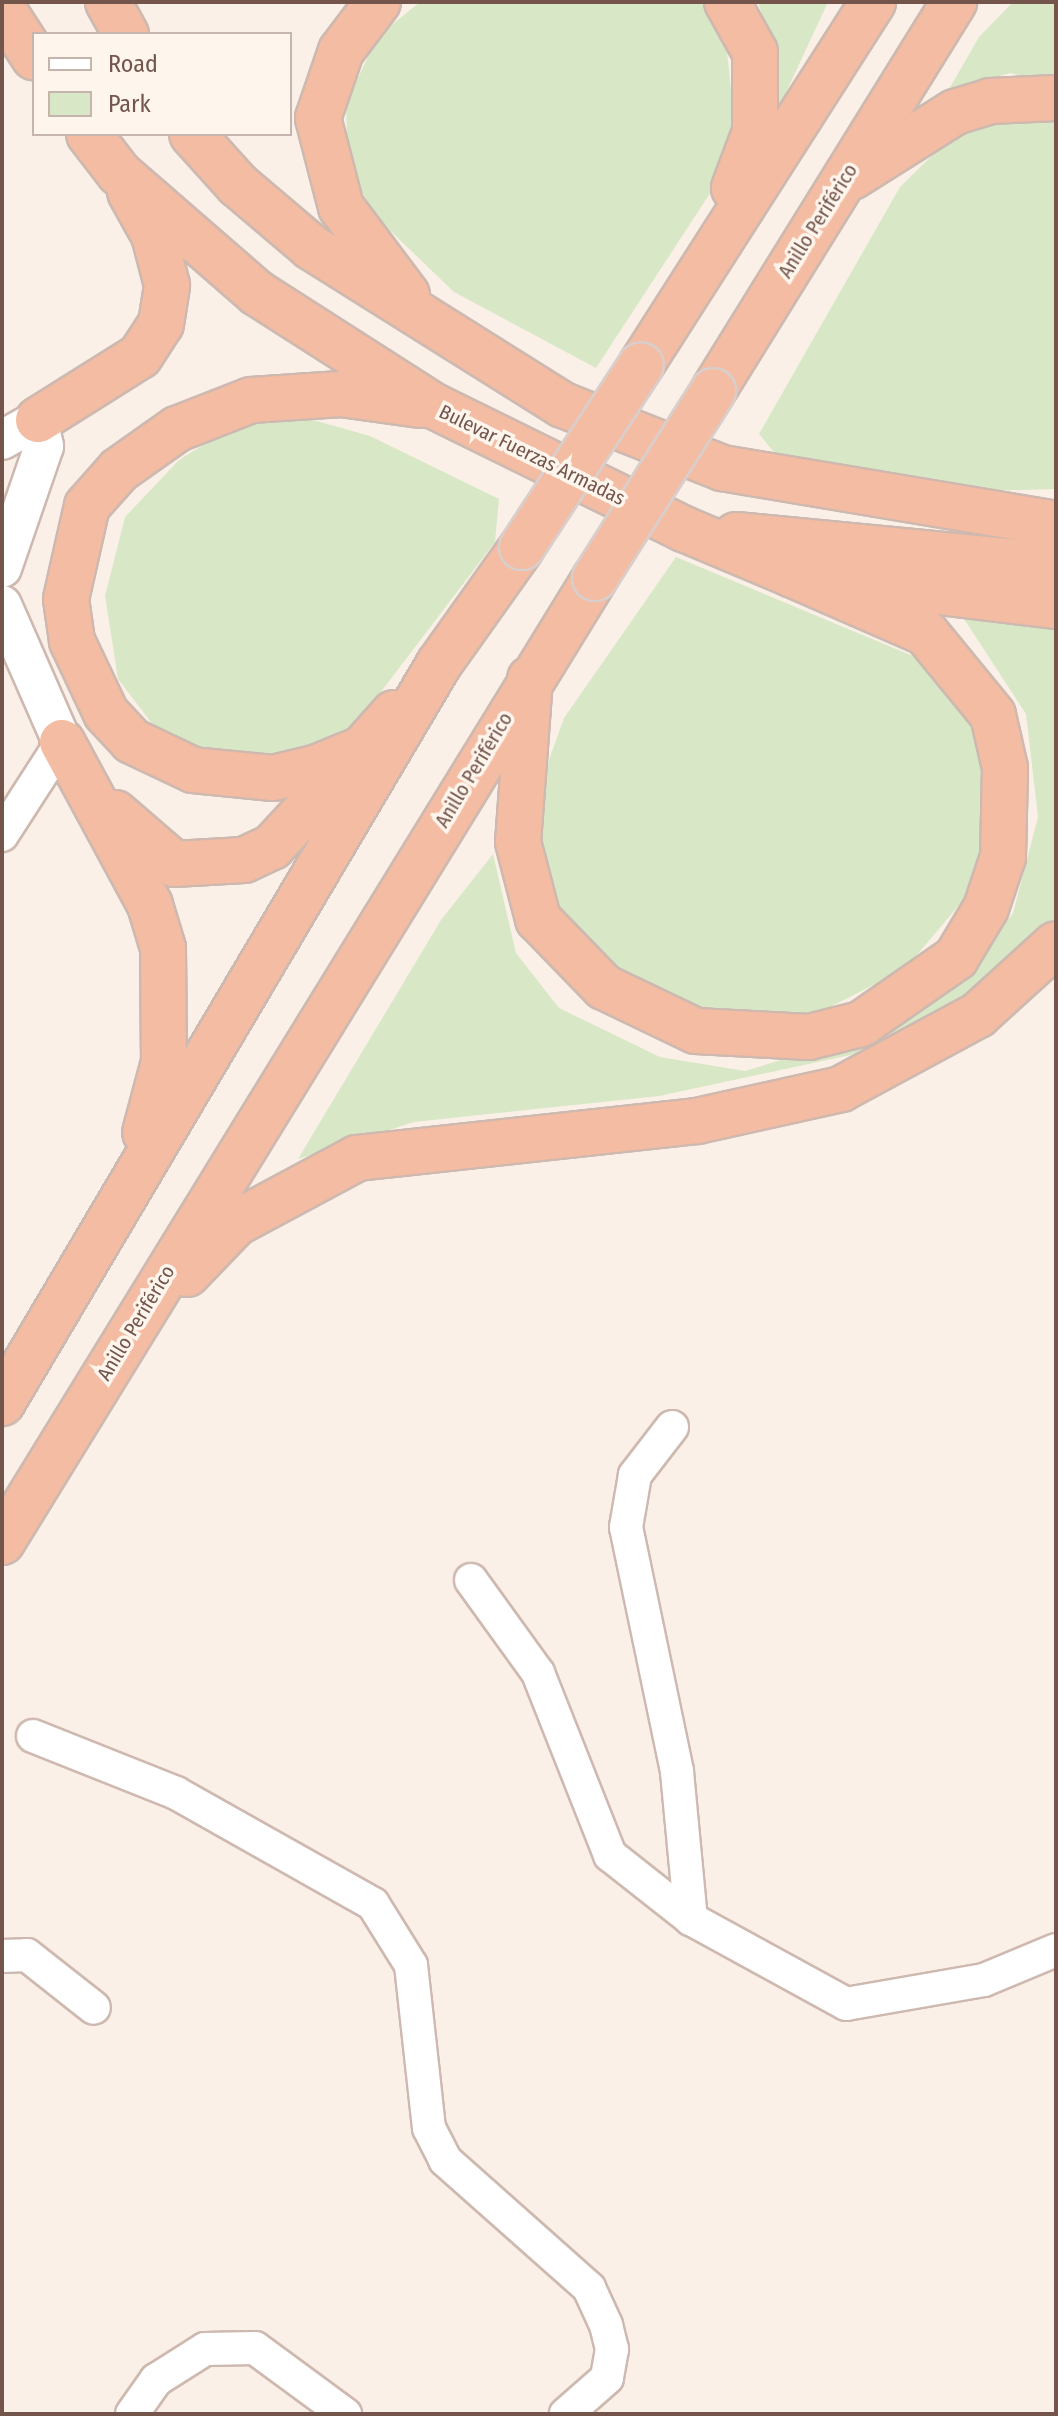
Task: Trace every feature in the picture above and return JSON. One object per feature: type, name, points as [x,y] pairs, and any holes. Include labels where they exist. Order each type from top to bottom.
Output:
[{"type":"highway","points":[[108,2],[125,32]]},
{"type":"highway","points":[[378,2],[341,51],[318,118],[341,207],[397,287],[471,347]]},
{"type":"highway","points":[[703,271],[755,132],[755,52],[727,2]]},
{"type":"highway","points":[[2,1403],[439,664],[522,547],[703,271],[873,2]]},
{"type":"highway","name":"Anillo Periférico","points":[[2,1542],[530,679],[954,2]]},
{"type":"highway","points":[[2,8],[32,54]]},
{"type":"highway","points":[[840,185],[955,112],[990,101],[1056,98]]},
{"type":"highway","name":"Bulevar Fuerzas Armadas","points":[[91,136],[119,173],[257,293],[434,406],[684,529],[791,574],[1056,606]]},
{"type":"highway","points":[[194,136],[238,185],[311,247],[563,405],[722,468],[1056,524]]},
{"type":"highway","points":[[20,430],[140,356],[161,324],[167,285],[154,235],[119,173]]},
{"type":"highway","points":[[362,749],[273,778],[193,770],[132,741],[106,713],[72,641],[71,557],[87,506],[119,470],[177,429],[251,400],[341,394],[434,406]]},
{"type":"highway","points":[[991,515],[1056,509]]},
{"type":"highway","points":[[684,529],[1056,566]]},
{"type":"highway","points":[[530,679],[518,842],[538,919],[604,987],[696,1031],[809,1037],[861,1024],[956,958],[986,908],[1003,857],[1005,768],[993,715],[926,633],[791,574]]},
{"type":"highway","points":[[62,742],[146,848],[174,864],[211,867],[272,847],[439,664]]},
{"type":"highway","points":[[62,742],[150,905],[163,948],[164,1062],[131,1186]]},
{"type":"highway","points":[[130,1333],[236,1223],[357,1158],[697,1121],[841,1089],[978,1015],[1056,944]]},
{"type":"street","points":[[2,568],[38,473],[44,446],[20,430]]},
{"type":"street","points":[[2,605],[62,742],[2,835]]},
{"type":"street","points":[[672,1427],[635,1475],[626,1527],[677,1772],[691,1919]]},
{"type":"street","points":[[471,1580],[538,1673],[610,1855],[691,1919],[846,2004],[984,1980],[1056,1950]]},
{"type":"street","points":[[33,1736],[176,1793],[373,1904],[411,1965],[429,2128],[445,2160],[589,2288],[606,2325],[612,2349],[607,2378],[566,2414]]},
{"type":"street","points":[[2,1956],[27,1955],[94,2008]]},
{"type":"street","points":[[132,2414],[156,2380],[205,2349],[255,2348],[345,2414]]},
{"type":"green space","points":[[420,2],[706,2],[727,52],[734,117],[722,175],[596,368],[454,292],[377,218],[348,167],[346,104],[377,37]]},
{"type":"green space","points":[[758,2],[828,2],[776,114],[777,65]]},
{"type":"green space","points":[[1013,2],[1056,2],[1056,84],[1010,73],[948,91],[979,37]]},
{"type":"green space","points":[[1026,110],[1056,111],[1056,489],[987,491],[778,457],[759,434],[900,187],[947,141]]},
{"type":"green space","points":[[306,418],[370,436],[499,499],[495,542],[358,722],[295,761],[223,758],[160,734],[118,679],[105,596],[125,517],[179,460],[235,425]]},
{"type":"green space","points":[[676,557],[920,659],[961,699],[997,775],[976,885],[905,969],[822,1011],[752,1022],[684,1011],[629,985],[576,939],[552,898],[537,847],[540,785],[564,718]]},
{"type":"green space","points":[[964,619],[1056,629],[1056,920],[1029,948],[911,1042],[659,1096],[414,1122],[298,1159],[441,920],[493,854],[516,953],[559,1008],[660,1057],[745,1071],[906,1022],[967,973],[1013,913],[1038,817],[1026,714]]}]
